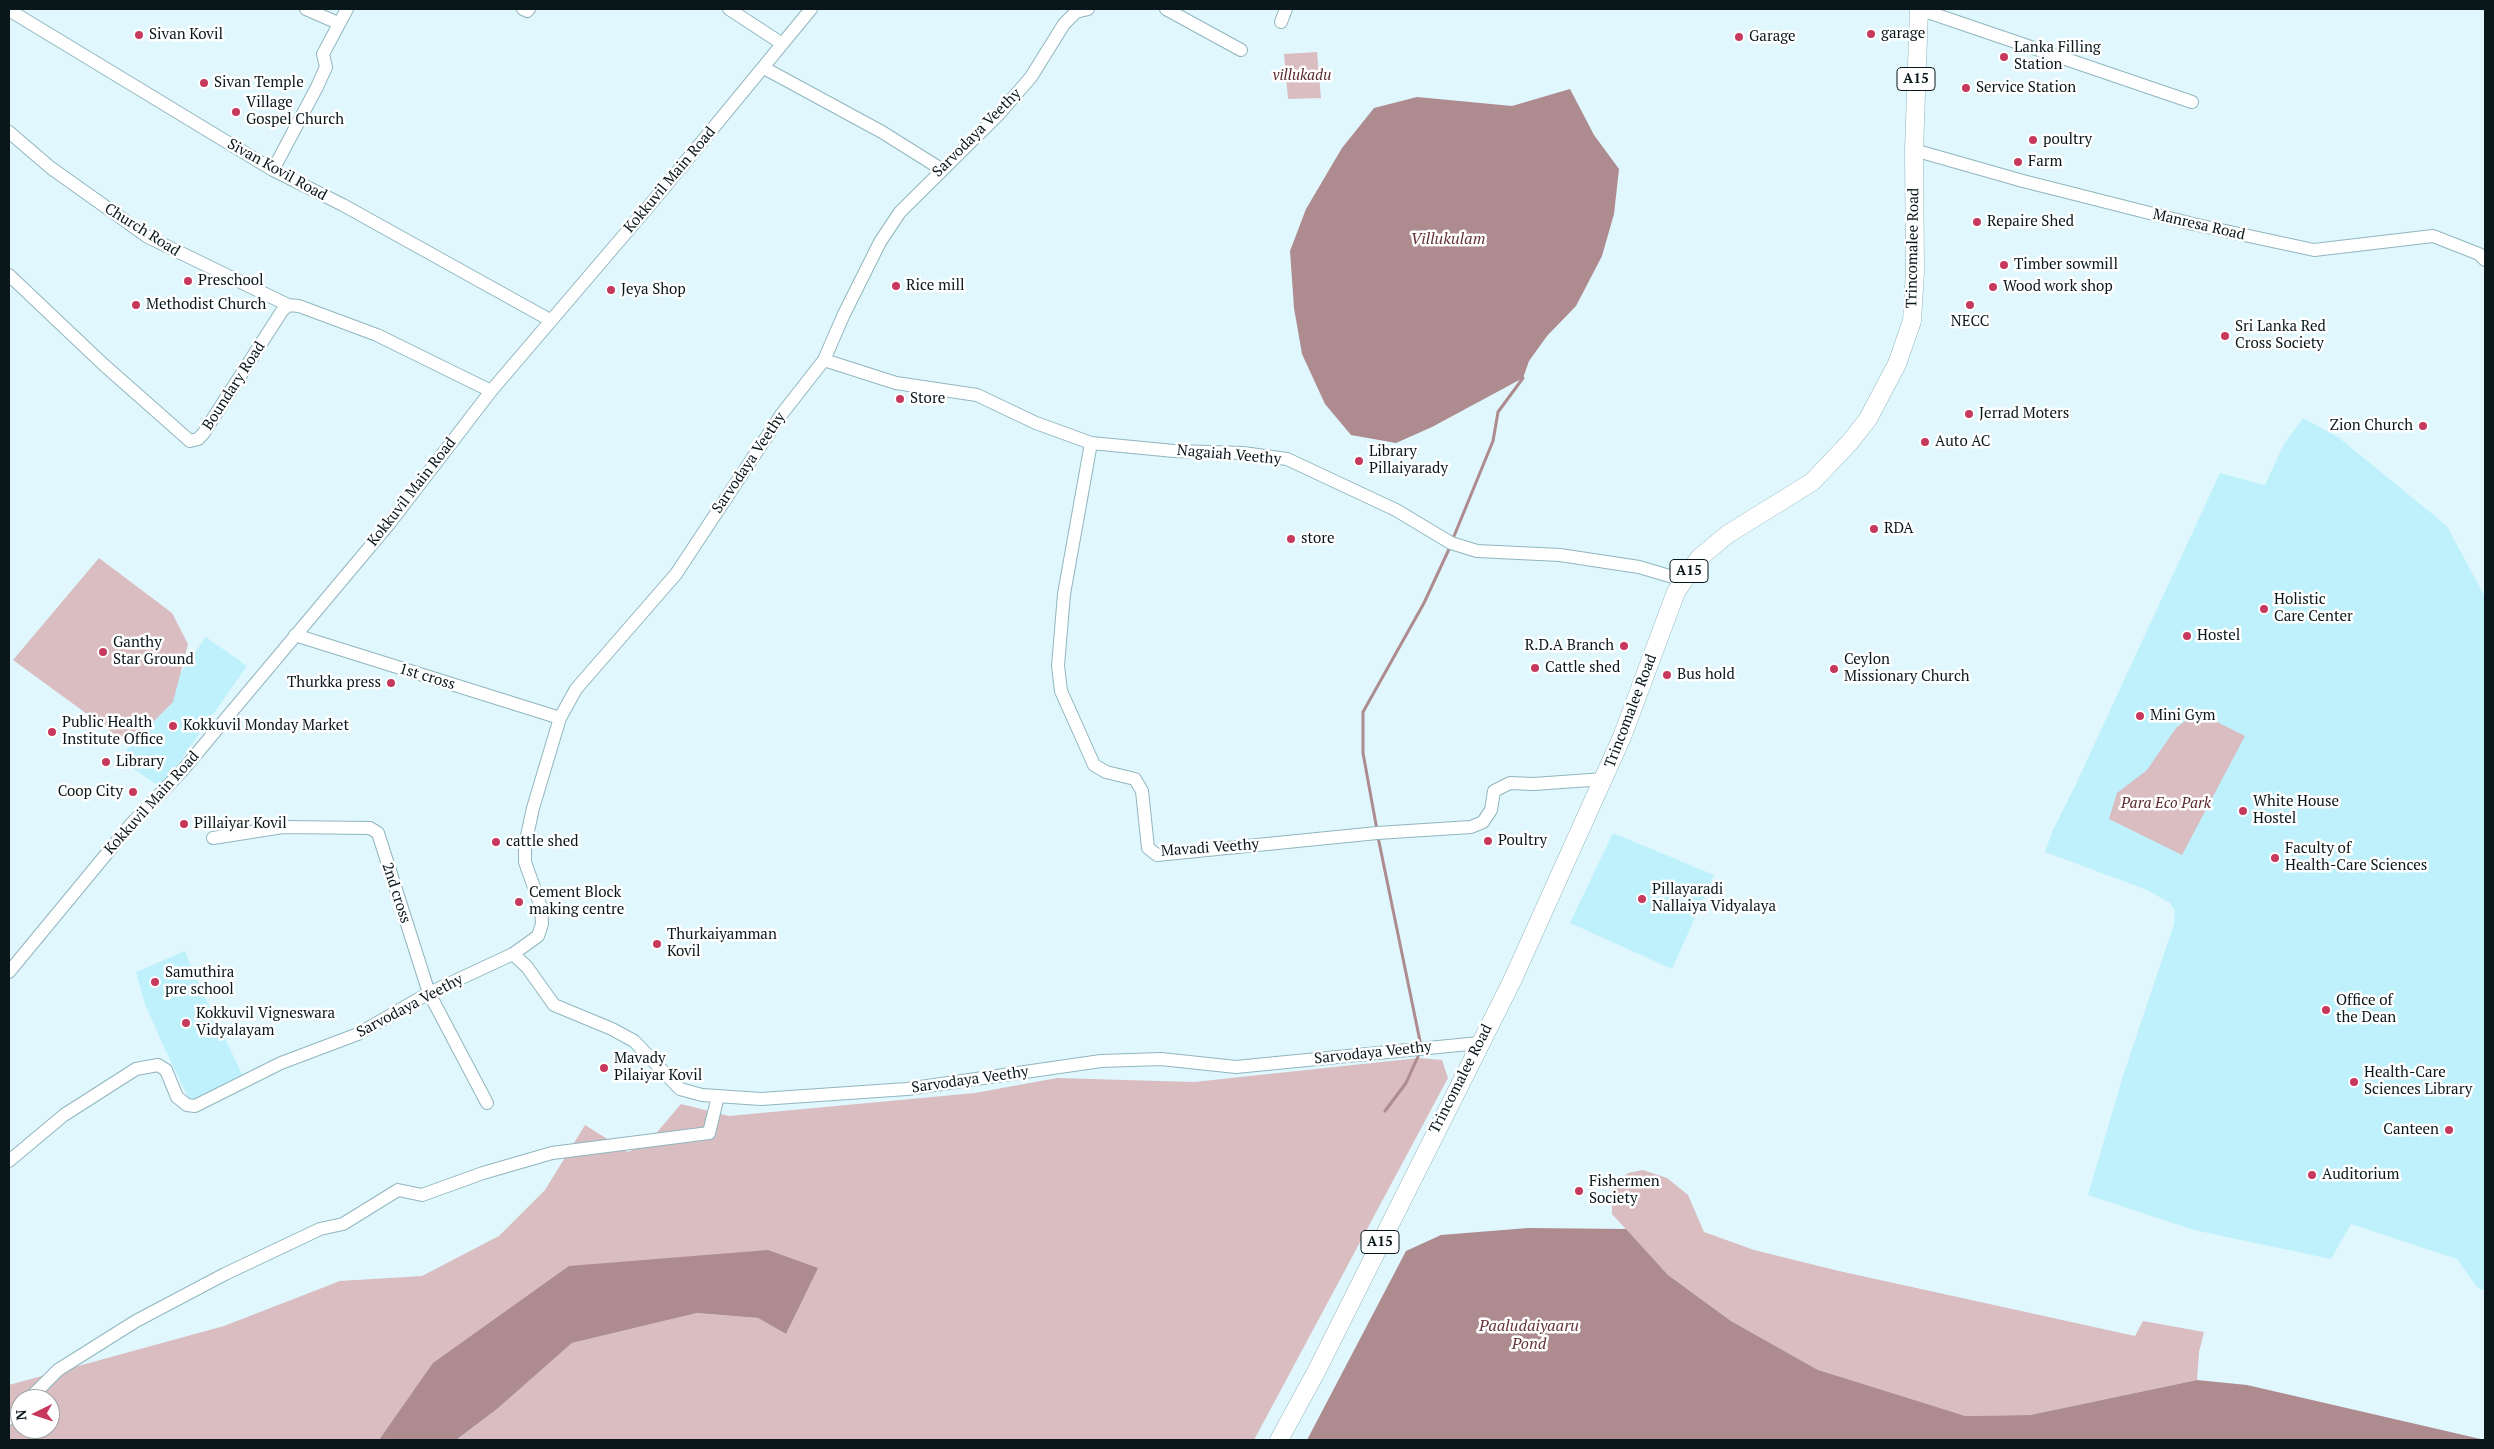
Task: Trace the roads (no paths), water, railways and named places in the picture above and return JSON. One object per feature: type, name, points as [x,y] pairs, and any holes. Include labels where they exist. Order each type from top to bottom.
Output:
[{"type":"highway","name":"Trincomalee Road","points":[[1279,1440],[1316,1372],[1512,980],[1604,780],[1676,592],[1698,558],[1728,534],[1812,482],[1868,420],[1897,364],[1912,321],[1915,271],[1914,150],[1919,9]]},
{"type":"street","points":[[306,9],[338,23]]},
{"type":"street","points":[[273,170],[318,87],[326,67],[323,54],[347,9]]},
{"type":"street","points":[[524,9],[527,11],[529,9]]},
{"type":"street","points":[[729,9],[781,43]]},
{"type":"street","name":"Kokkuvil Main Road","points":[[9,972],[132,823],[182,771],[389,524],[491,391],[764,68],[781,43],[811,9]]},
{"type":"street","name":"Sarvodaya Veethy","points":[[9,1161],[64,1115],[136,1069],[158,1065],[166,1070],[177,1097],[186,1105],[195,1106],[281,1063],[358,1034],[429,993],[513,954],[538,936],[542,924],[542,907],[526,862],[525,845],[533,808],[560,718],[576,689],[676,574],[781,415],[824,360],[844,314],[880,242],[900,212],[998,114],[1031,77],[1064,24],[1076,12],[1088,9]]},
{"type":"street","points":[[1166,9],[1241,50]]},
{"type":"street","points":[[1281,22],[1286,9]]},
{"type":"street","points":[[1919,9],[2192,102]]},
{"type":"street","name":"Sivan Kovil Road","points":[[9,10],[273,170],[343,205],[550,320]]},
{"type":"street","points":[[764,68],[882,132],[941,169]]},
{"type":"street","name":"Church Road","points":[[9,132],[51,168],[148,237],[288,305]]},
{"type":"street","name":"Manresa Road","points":[[1914,150],[2023,181],[2192,224],[2314,250],[2433,236],[2479,254],[2485,260]]},
{"type":"street","name":"Boundary Road","points":[[9,275],[104,365],[190,440],[198,439],[203,434],[282,311],[288,305]]},
{"type":"street","points":[[288,305],[299,306],[377,335],[491,391]]},
{"type":"street","name":"Nagaiah Veethy","points":[[824,360],[896,382],[977,395],[1036,423],[1091,443],[1174,451],[1243,453],[1287,460],[1396,510],[1451,543],[1477,551],[1560,556],[1639,567],[1683,580]]},
{"type":"street","name":"Mavadi Veethy","points":[[1091,443],[1064,594],[1058,666],[1061,691],[1094,765],[1106,772],[1135,779],[1142,791],[1148,848],[1158,855],[1377,833],[1471,827],[1483,822],[1491,810],[1494,791],[1510,783],[1534,784],[1604,780]]},
{"type":"street","name":"1st cross","points":[[295,635],[560,718]]},
{"type":"street","name":"2nd cross","points":[[213,838],[283,827],[370,828],[378,833],[429,993],[487,1103]]},
{"type":"street","name":"Sarvodaya Veethy","points":[[513,954],[527,967],[554,1005],[612,1029],[634,1041],[680,1089],[718,1096],[761,1099],[907,1089],[1101,1060],[1161,1060],[1236,1067],[1479,1043]]},
{"type":"street","points":[[39,1389],[58,1370],[136,1321],[226,1274],[320,1229],[344,1224],[398,1190],[422,1196],[483,1173],[552,1153],[709,1133],[718,1096]]},
{"type":"water","name":"Villukulam","points":[[1570,89],[1594,135],[1619,169],[1614,214],[1602,256],[1576,306],[1547,336],[1529,361],[1523,378],[1432,427],[1396,443],[1351,435],[1325,404],[1302,354],[1294,308],[1290,251],[1306,209],[1342,148],[1374,108],[1417,97],[1512,106]]},
{"type":"water","name":"Paaludaiyaaru Pond","points":[[1528,1228],[1626,1229],[1668,1275],[1731,1321],[1818,1370],[1965,1416],[2030,1415],[2197,1380],[2247,1385],[2485,1440],[1307,1440],[1406,1251],[1441,1235]]},
{"type":"water","points":[[768,1250],[818,1268],[786,1334],[758,1318],[697,1313],[572,1343],[497,1409],[456,1440],[379,1440],[433,1363],[569,1266]]},
{"type":"waterway","points":[[1452,541],[1493,441],[1498,412],[1523,378]]},
{"type":"waterway","points":[[1377,830],[1363,753],[1363,712],[1424,603],[1450,547]]},
{"type":"waterway","points":[[1378,837],[1421,1046]]},
{"type":"waterway","points":[[1385,1111],[1406,1083],[1420,1052]]},
{"type":"place","name":"garage","points":[[1871,34]]},
{"type":"place","name":"Sivan Kovil","points":[[139,35]]},
{"type":"place","name":"Garage","points":[[1739,37]]},
{"type":"place","name":"Lanka Filling Station","points":[[2004,57]]},
{"type":"place","name":"Sivan Temple","points":[[204,83]]},
{"type":"place","name":"Service Station","points":[[1966,88]]},
{"type":"place","name":"Village Gospel Church","points":[[236,112]]},
{"type":"place","name":"poultry","points":[[2033,140]]},
{"type":"place","name":"Farm","points":[[2018,162]]},
{"type":"place","name":"Repaire Shed","points":[[1977,222]]},
{"type":"place","name":"Timber sowmill","points":[[2004,265]]},
{"type":"place","name":"Preschool","points":[[188,281]]},
{"type":"place","name":"Rice mill","points":[[896,286]]},
{"type":"place","name":"Wood work shop","points":[[1993,287]]},
{"type":"place","name":"Jeya Shop","points":[[611,290]]},
{"type":"place","name":"Methodist Church","points":[[136,305]]},
{"type":"place","name":"NECC","points":[[1970,305]]},
{"type":"place","name":"Sri Lanka Red Cross Society","points":[[2225,336]]},
{"type":"place","name":"Store","points":[[900,399]]},
{"type":"place","name":"Jerrad Moters","points":[[1969,414]]},
{"type":"place","name":"Zion Church","points":[[2423,426]]},
{"type":"place","name":"Auto AC","points":[[1925,442]]},
{"type":"place","name":"Library Pillaiyarady","points":[[1359,461]]},
{"type":"place","name":"RDA","points":[[1874,529]]},
{"type":"place","name":"store","points":[[1291,539]]},
{"type":"place","name":"Holistic Care Center","points":[[2264,609]]},
{"type":"place","name":"Hostel","points":[[2187,636]]},
{"type":"place","name":"R.D.A Branch","points":[[1624,646]]},
{"type":"place","name":"Ganthy Star Ground","points":[[103,652]]},
{"type":"place","name":"Cattle shed","points":[[1535,668]]},
{"type":"place","name":"Ceylon Missionary Church","points":[[1834,669]]},
{"type":"place","name":"Bus hold","points":[[1667,675]]},
{"type":"place","name":"Thurkka press","points":[[391,683]]},
{"type":"place","name":"Mini Gym","points":[[2140,716]]},
{"type":"place","name":"Kokkuvil Monday Market","points":[[173,726]]},
{"type":"place","name":"Public Health Institute Office","points":[[52,732]]},
{"type":"place","name":"Library","points":[[106,762]]},
{"type":"place","name":"Coop City","points":[[133,792]]},
{"type":"place","name":"White House Hostel","points":[[2243,811]]},
{"type":"place","name":"Pillaiyar Kovil","points":[[184,824]]},
{"type":"place","name":"Poultry","points":[[1488,841]]},
{"type":"place","name":"cattle shed","points":[[496,842]]},
{"type":"place","name":"Faculty of Health-Care Sciences","points":[[2275,858]]},
{"type":"place","name":"Pillayaradi Nallaiya Vidyalaya","points":[[1642,899]]},
{"type":"place","name":"Cement Block making centre","points":[[519,902]]},
{"type":"place","name":"Thurkaiyamman Kovil","points":[[657,944]]},
{"type":"place","name":"Samuthira pre school","points":[[155,982]]},
{"type":"place","name":"Office of the Dean","points":[[2326,1010]]},
{"type":"place","name":"Kokkuvil Vigneswara Vidyalayam","points":[[186,1023]]},
{"type":"place","name":"Mavady Pilaiyar Kovil","points":[[604,1068]]},
{"type":"place","name":"Health-Care Sciences Library","points":[[2354,1082]]},
{"type":"place","name":"Canteen","points":[[2449,1130]]},
{"type":"place","name":"Auditorium","points":[[2312,1175]]},
{"type":"place","name":"Fishermen Society","points":[[1579,1191]]},
{"type":"park label","name":"villukadu","points":[[1302,76]]},
{"type":"park label","name":"Para Eco Park","points":[[2166,804]]}]
